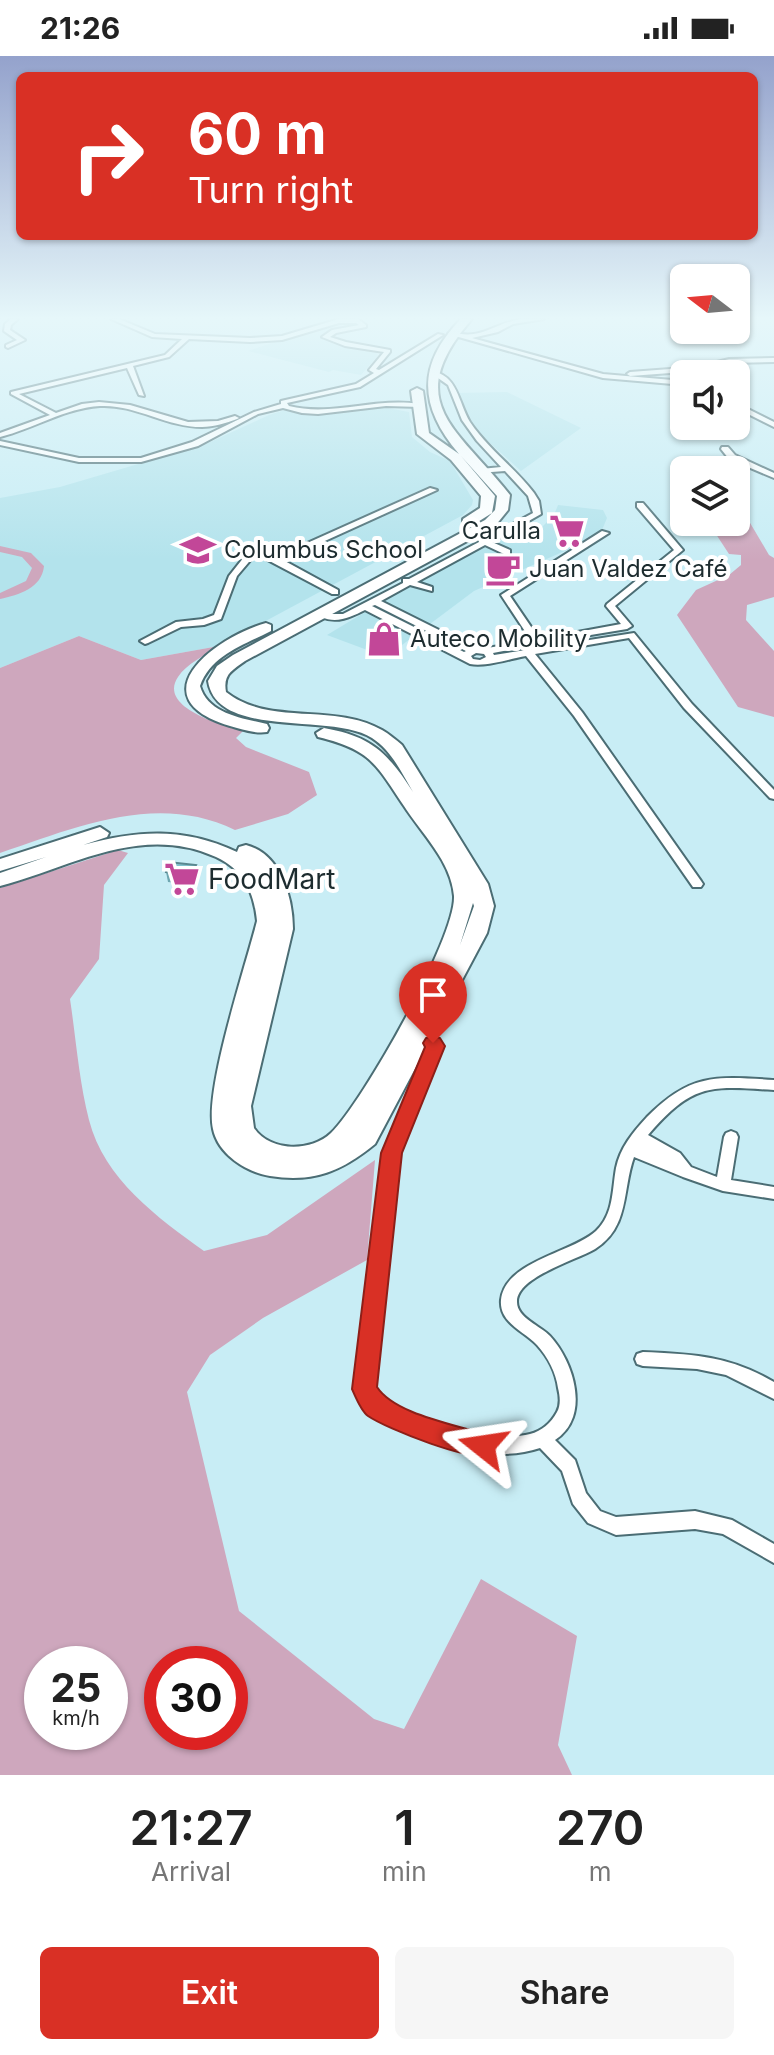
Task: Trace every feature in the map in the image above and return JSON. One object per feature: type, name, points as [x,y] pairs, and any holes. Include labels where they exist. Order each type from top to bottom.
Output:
[{"type":"main road","points":[[0,880],[99,846],[151,837],[210,846],[234,858],[251,872],[264,893],[267,921],[225,1090],[224,1128],[231,1144],[261,1165],[281,1170],[312,1169],[340,1159],[353,1150],[377,1121],[422,1039],[482,918],[483,899],[472,871],[396,749],[385,740],[352,724],[244,711],[226,702],[217,690],[216,681],[231,663],[334,598],[487,510],[488,496],[455,457],[427,439],[419,399]]},
{"type":"main road","points":[[0,865],[90,835],[152,826],[212,834],[253,855],[277,885],[282,900],[283,929],[239,1106],[240,1123],[251,1142],[260,1149],[287,1156],[306,1156],[338,1142],[364,1108],[457,933],[464,910],[464,889],[451,862],[380,757],[368,745],[329,733],[264,728],[223,720],[199,705],[193,692],[195,677],[214,655],[334,598],[383,579],[490,523],[504,507],[503,495],[446,431],[432,399]]},
{"type":"main road","points":[[423,431],[436,436],[445,435],[446,431]]},
{"type":"street","points":[[25,399],[55,415]]},
{"type":"street","points":[[28,430],[0,435],[3,439],[0,443],[21,445],[79,460],[127,462],[158,457],[202,441],[256,413],[293,399]]},
{"type":"street","points":[[145,641],[179,624],[204,622],[218,617],[233,576],[251,554],[261,553],[276,560],[334,598],[325,614],[329,618],[340,619],[537,514],[539,509],[534,498],[461,417],[455,399]]},
{"type":"street","points":[[21,445],[20,436],[55,415],[112,403],[205,431],[202,441]]},
{"type":"street","points":[[186,424],[214,424],[261,406],[284,403],[296,411],[312,412],[397,403],[419,406]]},
{"type":"street","points":[[34,405],[41,412],[36,422],[38,424]]},
{"type":"street","points":[[750,412],[774,425]]},
{"type":"street","points":[[214,424],[209,430],[221,433]]},
{"type":"street","points":[[725,449],[732,457],[774,476]]},
{"type":"street","points":[[481,471],[507,469]]},
{"type":"street","points":[[276,560],[433,490]]},
{"type":"street","points":[[369,604],[469,654],[477,663],[488,655],[627,626],[610,606],[679,550],[640,505]]},
{"type":"street","points":[[537,643],[505,595],[605,533]]},
{"type":"street","points":[[459,539],[473,537],[507,552]]},
{"type":"street","points":[[400,569],[401,574],[411,581]]},
{"type":"street","points":[[383,579],[411,581],[431,588]]},
{"type":"street","points":[[488,655],[528,652],[631,635],[688,706],[774,796]]},
{"type":"street","points":[[528,652],[578,714],[697,884]]},
{"type":"street","points":[[422,1039],[435,1046],[392,1153],[365,1389],[375,1407],[455,1440],[483,1446],[519,1444],[542,1438],[557,1427],[566,1412],[568,1394],[561,1371],[546,1343],[518,1322],[510,1310],[510,1295],[519,1280],[599,1238],[615,1219],[624,1164],[634,1143],[671,1100],[689,1088],[711,1083],[774,1085]]},
{"type":"street","points":[[723,1185],[731,1137]]},
{"type":"street","points":[[634,1143],[688,1173],[723,1185],[774,1193]]},
{"type":"street","points":[[643,1359],[733,1367],[774,1391]]},
{"type":"street","points":[[542,1438],[569,1466],[579,1498],[594,1517],[616,1526],[695,1520],[726,1526],[774,1554]]},
{"type":"shaded area","points":[[458,399],[522,399],[581,428],[521,471],[472,427]]},
{"type":"shaded area","name":"Columbus School","points":[[382,407],[409,412],[412,437],[430,452],[450,461],[473,500],[463,515],[219,646],[141,660],[79,636],[0,668],[0,498],[60,487],[206,444],[285,410],[311,415]]},
{"type":"shaded area","points":[[558,505],[603,510],[607,518],[602,530],[576,546],[474,591],[386,657],[327,635],[420,579],[504,537],[520,542],[534,535],[554,515]]},
{"type":"shaded area","points":[[750,523],[769,555],[774,558],[774,597],[747,605],[746,620],[774,651],[774,717],[738,707],[677,615],[696,590],[729,575],[741,565],[741,555],[729,554],[717,536],[750,536]]},
{"type":"shaded area","points":[[0,546],[31,553],[44,566],[34,585],[22,593],[0,599],[0,593],[26,581],[32,568],[22,557],[0,552]]},
{"type":"shaded area","points":[[79,636],[141,660],[219,646],[182,672],[174,688],[177,698],[196,714],[243,731],[236,738],[246,747],[309,772],[317,795],[288,814],[235,830],[206,819],[176,814],[147,814],[88,824],[0,853],[0,668]]},
{"type":"shaded area","points":[[118,850],[128,853],[104,885],[99,959],[70,999],[89,1120],[96,1141],[120,1179],[151,1211],[204,1251],[267,1235],[375,1160],[367,1260],[263,1318],[210,1355],[187,1392],[239,1611],[374,1719],[404,1729],[481,1579],[577,1636],[558,1745],[572,1775],[0,1775],[0,888]]},
{"type":"building","points":[[168,862],[196,865],[191,874],[166,872]]},
{"type":"place","name":"Carulla","points":[[567,531]]},
{"type":"place","name":"Columbus School","points":[[198,550]]},
{"type":"place","name":"Juan Valdez Café","points":[[503,569]]},
{"type":"place","name":"Auteco Mobility","points":[[384,639]]},
{"type":"place","name":"FoodMart","points":[[182,879]]},
{"type":"route","points":[[433,1043],[435,1046],[392,1153],[365,1389],[375,1407],[455,1440],[483,1446]]}]
